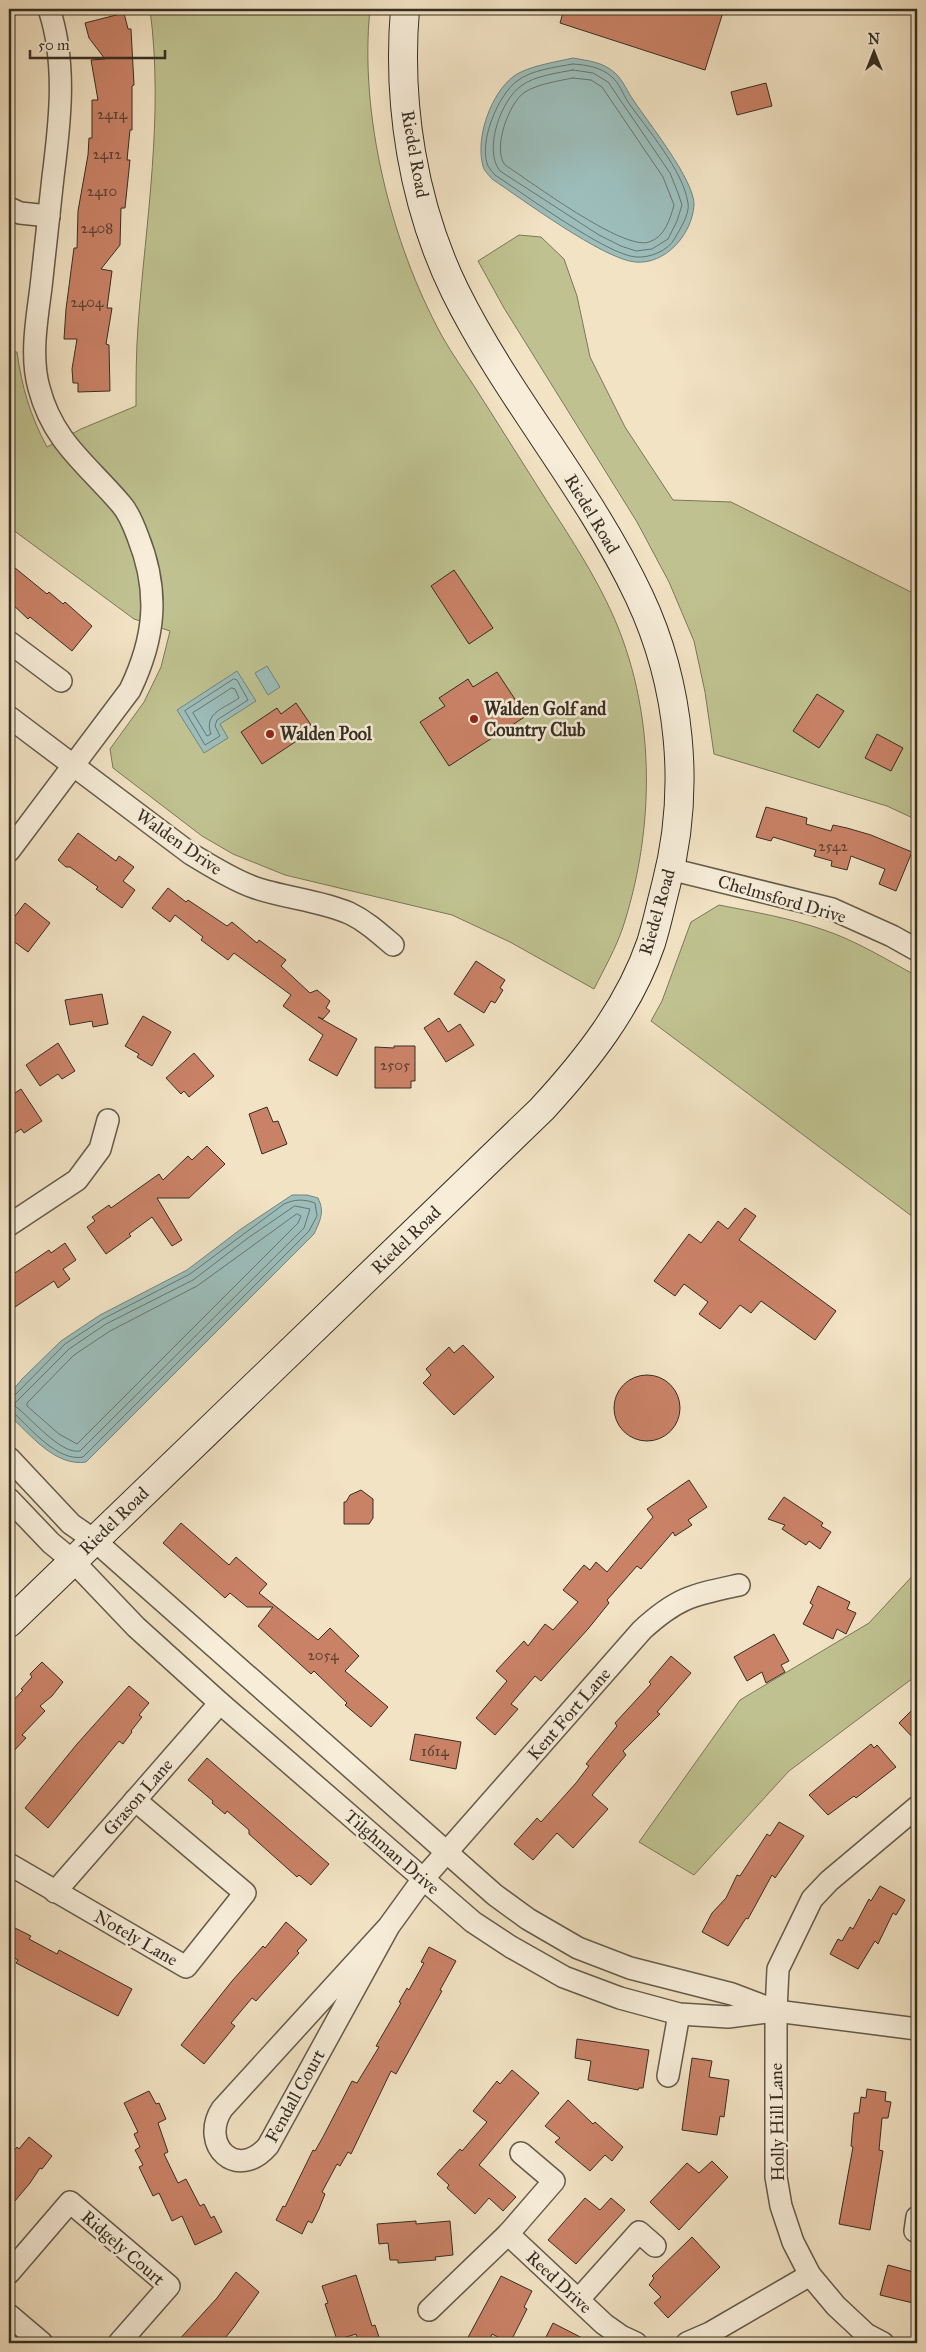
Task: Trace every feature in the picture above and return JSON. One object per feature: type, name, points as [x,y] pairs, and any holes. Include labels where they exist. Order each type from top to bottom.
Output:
[{"type":"street","points":[[9,851],[130,690],[143,662],[150,630],[152,593],[144,552],[126,513],[122,506],[61,439],[48,415],[38,387],[35,332],[60,117],[59,50],[49,9]]},
{"type":"street","name":"Riedel Road","points":[[9,1623],[542,1109],[578,1070],[604,1034],[628,994],[650,944],[670,868],[680,810],[679,747],[671,695],[660,650],[640,597],[606,533],[485,345],[455,290],[435,243],[419,190],[408,132],[403,73],[406,9]]},
{"type":"street","points":[[9,208],[20,213],[49,216]]},
{"type":"street","points":[[9,642],[61,681]]},
{"type":"street","name":"Walden Drive","points":[[9,717],[191,854],[224,873],[274,893],[350,914],[372,927],[393,945]]},
{"type":"street","name":"Chelmsford Drive","points":[[670,868],[832,910],[892,936],[917,950]]},
{"type":"street","points":[[9,1225],[76,1180],[100,1148],[108,1120]]},
{"type":"street","name":"Tilghman Drive","points":[[9,1458],[71,1524],[94,1540],[496,1895],[528,1919],[578,1948],[630,1968],[732,1994],[776,2011],[917,2029]]},
{"type":"street","name":"Tilghman Drive","points":[[9,1499],[51,1543],[73,1561],[136,1627],[220,1703],[473,1922],[511,1947],[564,1977],[620,1998],[679,2014],[728,2017],[776,2011]]},
{"type":"street","name":"Kent Fort Lane","points":[[423,1880],[642,1630],[678,1601],[696,1594],[739,1585]]},
{"type":"street","name":"Grason Lane","points":[[55,1892],[220,1703]]},
{"type":"street","name":"Notely Lane","points":[[9,1864],[186,1967],[245,1893],[135,1800]]},
{"type":"street","name":"Holly Hill Lane","points":[[870,2340],[836,2306],[810,2275],[793,2242],[781,2206],[776,2177],[776,2011],[778,1970],[812,1899],[829,1881],[917,1807]]},
{"type":"street","name":"Fendall Court","points":[[389,1926],[268,2146],[261,2154],[245,2161],[233,2160],[224,2154],[218,2146],[214,2128],[215,2120],[222,2109],[389,1926],[423,1880]]},
{"type":"street","points":[[668,2076],[679,2014]]},
{"type":"street","points":[[430,2310],[508,2234],[554,2180],[521,2153]]},
{"type":"street","name":"Ridgely Court","points":[[9,2273],[70,2202],[169,2286],[119,2343]]},
{"type":"street","points":[[917,2217],[915,2231],[917,2232]]},
{"type":"street","points":[[579,2299],[638,2232],[655,2246]]},
{"type":"street","name":"Reed Drive","points":[[508,2234],[604,2324],[621,2336],[636,2343]]},
{"type":"street","points":[[687,2343],[710,2334],[810,2275]]},
{"type":"street","points":[[9,2315],[42,2343]]},
{"type":"green space","points":[[150,9],[370,9],[368,50],[369,92],[374,135],[394,220],[408,261],[424,300],[446,343],[582,557],[597,584],[611,611],[626,649],[636,687],[643,727],[646,768],[646,808],[641,848],[634,888],[623,927],[594,989],[510,942],[452,915],[285,875],[233,854],[202,836],[113,768],[110,749],[144,702],[161,667],[170,631],[134,619],[9,527],[9,351],[17,352],[21,378],[28,401],[47,447],[81,429],[136,406],[136,356],[154,128],[154,49]]},
{"type":"green space","points":[[519,235],[541,237],[564,259],[577,296],[590,357],[625,427],[673,500],[731,502],[917,595],[917,820],[887,806],[714,754],[705,692],[694,641],[669,582],[637,522],[504,308],[478,261]]},
{"type":"green space","points":[[719,905],[785,919],[836,934],[917,976],[917,1220],[651,1021],[662,1001],[691,922]]},
{"type":"green space","points":[[917,1571],[917,1675],[789,1771],[694,1875],[639,1842],[740,1700],[869,1623]]},
{"type":"water","points":[[573,58],[601,64],[618,76],[670,152],[687,182],[694,205],[688,227],[675,246],[657,259],[635,262],[603,251],[563,227],[492,179],[485,171],[481,155],[483,130],[498,93],[514,76],[520,73],[542,65]]},
{"type":"water","points":[[267,666],[280,687],[268,695],[255,673]]},
{"type":"water","points":[[237,671],[256,701],[220,724],[228,738],[204,753],[177,710]]},
{"type":"water","points":[[292,1195],[307,1195],[318,1198],[321,1208],[320,1221],[314,1234],[86,1462],[64,1459],[44,1448],[9,1415],[9,1395],[22,1379],[61,1341],[100,1315],[187,1270],[241,1229]]},
{"type":"building","points":[[564,9],[724,9],[705,70],[560,23]]},
{"type":"building","points":[[124,13],[128,29],[131,29],[134,85],[132,86],[132,130],[130,130],[127,160],[130,160],[125,208],[121,208],[120,245],[101,269],[112,271],[107,308],[112,308],[106,344],[109,345],[110,391],[78,392],[78,383],[73,383],[72,369],[77,339],[64,339],[66,309],[74,248],[77,248],[78,211],[88,155],[89,138],[92,138],[92,100],[98,100],[91,60],[105,59],[89,38],[85,23]]},
{"type":"building","points":[[766,83],[772,106],[737,115],[731,92]]},
{"type":"building","points":[[9,563],[47,594],[49,592],[63,604],[65,602],[92,626],[72,651],[30,617],[28,619],[9,601]]},
{"type":"building","points":[[454,570],[493,628],[469,644],[431,586]]},
{"type":"building","name":"Walden Golf and Country Club","points":[[497,672],[526,716],[449,766],[420,722],[445,706],[439,698],[468,679],[473,687]]},
{"type":"building","points":[[817,694],[844,711],[819,748],[793,731]]},
{"type":"building","name":"Walden Pool","points":[[296,703],[311,725],[295,736],[298,740],[262,764],[241,732],[277,708],[281,714]]},
{"type":"building","points":[[877,734],[903,748],[891,771],[865,758]]},
{"type":"building","points":[[766,807],[807,818],[806,824],[831,831],[833,825],[847,828],[871,835],[912,852],[896,891],[879,884],[885,869],[851,856],[847,870],[831,866],[832,861],[814,856],[816,850],[773,837],[771,841],[756,837]]},
{"type":"building","points":[[78,833],[116,861],[119,856],[134,867],[123,881],[135,890],[122,908],[96,889],[98,887],[58,860]]},
{"type":"building","points":[[168,888],[186,902],[188,900],[227,926],[232,922],[257,943],[259,940],[286,960],[281,966],[310,993],[317,990],[330,1001],[326,1008],[330,1011],[323,1019],[318,1017],[357,1039],[337,1076],[309,1060],[323,1035],[283,1006],[291,995],[234,953],[228,960],[201,940],[203,937],[175,915],[170,922],[152,908]]},
{"type":"building","points":[[25,903],[50,923],[28,952],[9,938],[9,924]]},
{"type":"building","points":[[476,961],[505,980],[500,988],[503,990],[495,1003],[491,1001],[484,1013],[454,994]]},
{"type":"building","points":[[102,994],[108,1024],[93,1027],[92,1021],[70,1025],[65,1000]]},
{"type":"building","points":[[143,1016],[171,1032],[152,1066],[137,1057],[139,1054],[125,1046]]},
{"type":"building","points":[[439,1018],[448,1032],[460,1024],[474,1045],[446,1062],[424,1028]]},
{"type":"building","points":[[58,1043],[75,1071],[62,1079],[58,1074],[40,1086],[26,1065]]},
{"type":"building","points":[[394,1046],[415,1046],[415,1081],[411,1081],[411,1088],[375,1088],[375,1047],[394,1048]]},
{"type":"building","points":[[194,1053],[214,1076],[189,1097],[184,1091],[181,1094],[166,1078]]},
{"type":"building","points":[[21,1089],[42,1121],[24,1133],[21,1129],[9,1137],[9,1097]]},
{"type":"building","points":[[267,1107],[273,1122],[278,1121],[287,1144],[262,1154],[249,1114]]},
{"type":"building","points":[[207,1146],[225,1164],[189,1198],[157,1198],[182,1240],[172,1246],[152,1217],[129,1234],[131,1236],[106,1254],[87,1227],[95,1221],[92,1217],[109,1205],[111,1208],[159,1174],[163,1180],[188,1156],[192,1160]]},
{"type":"building","points":[[745,1208],[756,1216],[739,1240],[836,1311],[815,1340],[761,1301],[751,1313],[740,1305],[720,1329],[699,1314],[708,1302],[684,1284],[675,1296],[654,1281],[689,1234],[701,1243],[718,1221],[728,1229]]},
{"type":"building","points":[[65,1243],[76,1260],[63,1269],[70,1279],[58,1288],[54,1281],[9,1311],[9,1277],[49,1250],[51,1253]]},
{"type":"building","points":[[463,1345],[494,1377],[454,1415],[423,1383],[431,1375],[426,1369],[449,1347],[454,1353]]},
{"type":"building","points":[[647,1375],[659,1378],[670,1385],[677,1396],[680,1408],[677,1420],[670,1431],[659,1438],[647,1441],[635,1438],[624,1431],[617,1420],[614,1408],[617,1396],[624,1385],[635,1378]]},
{"type":"building","points":[[689,1480],[707,1507],[688,1520],[692,1525],[675,1536],[673,1532],[641,1569],[637,1566],[607,1600],[609,1603],[588,1629],[541,1681],[535,1676],[511,1704],[518,1709],[495,1735],[476,1718],[507,1681],[496,1671],[524,1641],[528,1646],[545,1624],[553,1630],[578,1602],[563,1590],[584,1565],[590,1570],[596,1562],[607,1572],[653,1517],[647,1509]]},
{"type":"building","points":[[361,1490],[373,1499],[373,1518],[369,1524],[344,1524],[344,1502],[346,1502],[350,1495]]},
{"type":"building","points":[[784,1497],[823,1523],[821,1526],[831,1532],[820,1549],[809,1541],[806,1545],[782,1529],[785,1525],[768,1519]]},
{"type":"building","points":[[181,1523],[229,1565],[236,1557],[267,1584],[259,1593],[318,1640],[330,1628],[359,1656],[345,1671],[388,1707],[371,1727],[345,1705],[347,1703],[314,1671],[311,1674],[258,1626],[273,1607],[247,1607],[230,1593],[225,1598],[163,1543]]},
{"type":"building","points":[[818,1586],[850,1602],[847,1609],[856,1613],[846,1634],[837,1629],[833,1639],[803,1624],[813,1605],[810,1603]]},
{"type":"building","points":[[774,1634],[789,1661],[781,1665],[785,1672],[766,1683],[762,1672],[747,1681],[734,1657]]},
{"type":"building","points":[[671,1656],[691,1673],[657,1712],[660,1714],[623,1751],[626,1755],[592,1795],[608,1809],[573,1848],[557,1833],[533,1860],[514,1844],[537,1818],[541,1822],[576,1783],[589,1766],[586,1764],[617,1726],[615,1723],[651,1684],[649,1682]]},
{"type":"building","points":[[42,1662],[63,1682],[52,1696],[40,1706],[45,1711],[22,1735],[26,1738],[9,1756],[9,1710],[14,1704],[12,1702],[23,1690],[21,1689],[32,1677],[30,1674]]},
{"type":"building","points":[[129,1686],[149,1703],[139,1715],[142,1717],[123,1744],[119,1741],[48,1828],[25,1808],[77,1744]]},
{"type":"building","points":[[917,1705],[917,1742],[899,1723]]},
{"type":"building","points":[[415,1734],[461,1742],[456,1769],[410,1760]]},
{"type":"building","points":[[871,1744],[874,1748],[877,1745],[896,1767],[856,1798],[854,1796],[828,1815],[809,1795]]},
{"type":"building","points":[[207,1758],[329,1864],[311,1885],[299,1875],[297,1877],[249,1834],[249,1830],[227,1811],[225,1814],[188,1780]]},
{"type":"building","points":[[779,1822],[804,1836],[775,1878],[772,1875],[748,1919],[746,1918],[728,1946],[702,1932],[712,1913],[726,1898],[737,1875],[740,1876],[767,1834],[770,1836]]},
{"type":"building","points":[[880,1886],[905,1900],[896,1915],[893,1913],[878,1944],[875,1941],[858,1969],[830,1954],[838,1939],[842,1941],[850,1927],[853,1929],[869,1899],[871,1901]]},
{"type":"building","points":[[286,1922],[307,1940],[297,1951],[299,1953],[256,2001],[252,1998],[231,2023],[235,2026],[204,2064],[181,2045],[232,1981],[263,1946],[265,1948]]},
{"type":"building","points":[[9,1925],[31,1936],[29,1939],[57,1954],[59,1950],[132,1989],[118,2016],[16,1963],[18,1960],[9,1955]]},
{"type":"building","points":[[429,1947],[456,1961],[440,1990],[442,1991],[396,2074],[391,2071],[351,2154],[348,2152],[340,2166],[337,2164],[322,2192],[325,2194],[312,2223],[308,2221],[302,2234],[276,2220],[283,2206],[285,2207],[313,2150],[315,2151],[323,2137],[352,2081],[357,2083],[379,2047],[376,2046],[401,2003],[399,2002],[407,1988],[409,1990],[424,1963],[421,1962]]},
{"type":"building","points":[[577,2039],[649,2050],[643,2088],[638,2090],[588,2080],[591,2061],[575,2058]]},
{"type":"building","points":[[692,2058],[712,2061],[709,2077],[729,2080],[724,2117],[720,2116],[717,2135],[682,2130]]},
{"type":"building","points":[[512,2070],[539,2093],[479,2165],[516,2197],[503,2211],[489,2198],[475,2214],[447,2188],[449,2185],[437,2174],[460,2149],[462,2151],[487,2122],[473,2111],[497,2081],[500,2084]]},
{"type":"building","points":[[867,2089],[886,2092],[885,2101],[891,2102],[888,2118],[882,2118],[879,2150],[883,2151],[870,2230],[839,2224],[853,2147],[851,2146],[854,2113],[859,2113],[861,2097],[866,2098]]},
{"type":"building","points":[[149,2091],[156,2104],[159,2103],[166,2119],[158,2123],[168,2152],[164,2154],[178,2183],[186,2179],[200,2206],[204,2204],[211,2218],[214,2216],[222,2232],[195,2245],[182,2216],[172,2221],[159,2193],[153,2196],[139,2167],[143,2165],[135,2150],[140,2147],[134,2134],[138,2132],[124,2103]]},
{"type":"building","points":[[568,2100],[593,2124],[595,2122],[623,2147],[612,2161],[605,2155],[590,2171],[555,2142],[560,2138],[545,2126]]},
{"type":"building","points":[[29,2137],[52,2156],[42,2169],[40,2168],[9,2208],[9,2157]]},
{"type":"building","points":[[712,2161],[728,2177],[679,2230],[650,2202],[687,2163],[699,2173]]},
{"type":"building","points":[[585,2198],[600,2210],[611,2198],[625,2210],[576,2264],[548,2240]]},
{"type":"building","points":[[416,2221],[416,2224],[450,2221],[453,2255],[435,2257],[436,2260],[398,2263],[398,2260],[390,2260],[388,2243],[379,2244],[377,2224]]},
{"type":"building","points":[[692,2237],[720,2267],[668,2318],[654,2303],[661,2297],[649,2285],[654,2278],[652,2276]]},
{"type":"building","points":[[888,2265],[917,2273],[917,2304],[880,2295]]},
{"type":"building","points":[[236,2272],[259,2292],[221,2343],[176,2343],[217,2298]]},
{"type":"building","points":[[356,2275],[372,2326],[375,2325],[381,2343],[359,2343],[356,2334],[337,2340],[325,2304],[328,2303],[322,2286]]},
{"type":"building","points":[[501,2276],[532,2291],[524,2307],[527,2309],[510,2343],[492,2334],[488,2343],[465,2343]]},
{"type":"building","points":[[553,2323],[592,2343],[543,2343]]},
{"type":"place","name":"Walden Golf and Country Club","points":[[474,719]]},
{"type":"place","name":"Walden Pool","points":[[270,734]]}]
